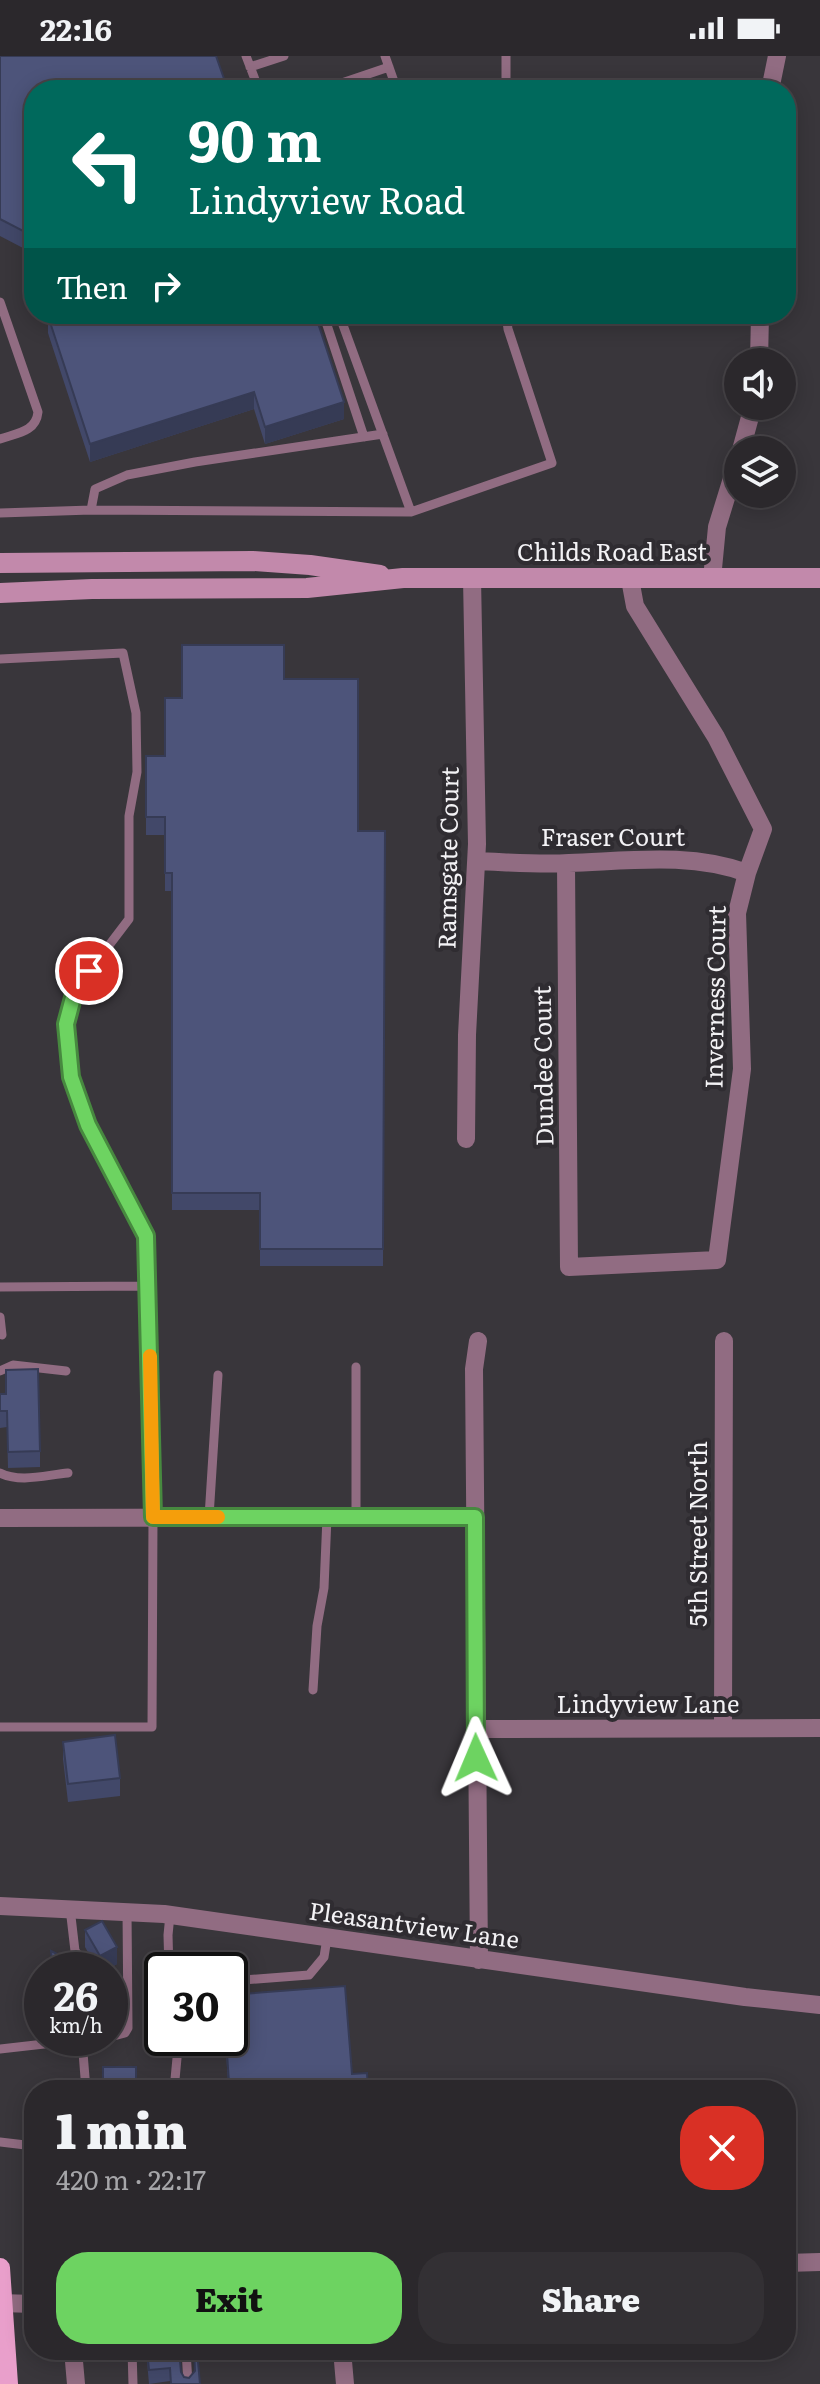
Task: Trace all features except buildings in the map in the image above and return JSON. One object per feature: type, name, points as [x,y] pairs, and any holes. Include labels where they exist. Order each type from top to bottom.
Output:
[{"type":"main road","points":[[0,2268],[8,2384]]},
{"type":"street","points":[[772,80],[777,56]]},
{"type":"street","points":[[759,348],[760,324]]},
{"type":"street","points":[[712,579],[717,527],[724,504]]},
{"type":"street","name":"Childs Road East","points":[[0,563],[253,561],[310,565],[403,578]]},
{"type":"street","name":"Childs Road East","points":[[0,593],[92,589],[307,588],[403,578],[820,578]]},
{"type":"street","name":"Ramsgate Court","points":[[466,1139],[467,1035],[477,861],[472,578]]},
{"type":"street","name":"Inverness Court","points":[[630,579],[635,606],[716,737],[763,829],[737,913],[742,1069],[717,1260]]},
{"type":"street","name":"Fraser Court","points":[[477,861],[566,864],[690,860],[723,864],[747,873]]},
{"type":"street","name":"Dundee Court","points":[[566,864],[569,1267],[717,1260]]},
{"type":"street","points":[[478,1341],[474,1369],[479,1960]]},
{"type":"street","name":"5th Street North","points":[[723,1728],[724,1341]]},
{"type":"street","points":[[0,1518],[475,1517]]},
{"type":"street","name":"Lindyview Lane","points":[[476,1729],[820,1728]]},
{"type":"street","name":"Pleasantview Lane","points":[[0,1906],[170,1915],[820,2005]]},
{"type":"street","points":[[796,2263],[820,2262]]},
{"type":"street","points":[[1,2303],[24,2304]]},
{"type":"street","points":[[74,2360],[76,2384]]},
{"type":"street","points":[[343,2360],[345,2384]]},
{"type":"lane","points":[[246,56],[255,80]]},
{"type":"lane","points":[[250,67],[284,56]]},
{"type":"lane","points":[[385,56],[394,80]]},
{"type":"lane","points":[[499,56],[506,78]]},
{"type":"lane","points":[[506,56],[506,78]]},
{"type":"lane","points":[[351,80],[389,67]]},
{"type":"lane","points":[[0,302],[38,412],[32,428],[0,439]]},
{"type":"lane","points":[[327,324],[364,437]]},
{"type":"lane","points":[[343,324],[411,512]]},
{"type":"lane","points":[[0,513],[91,510],[411,512],[552,463],[507,324]]},
{"type":"lane","points":[[91,510],[95,489],[127,475],[383,434]]},
{"type":"lane","points":[[0,659],[123,653],[136,713],[137,772],[129,816],[129,919],[75,990],[66,1024],[71,1077],[88,1125],[146,1236],[153,1517],[152,1727],[0,1727]]},
{"type":"lane","points":[[0,1287],[148,1286]]},
{"type":"lane","points":[[0,1317],[2,1335]]},
{"type":"lane","points":[[0,1371],[13,1365],[66,1371]]},
{"type":"lane","points":[[356,1367],[356,1517]]},
{"type":"lane","points":[[209,1517],[218,1375]]},
{"type":"lane","points":[[0,1473],[13,1478],[68,1473]]},
{"type":"lane","points":[[313,1690],[317,1626],[324,1588],[327,1517]]},
{"type":"lane","points":[[70,1908],[76,1952]]},
{"type":"lane","points":[[127,1911],[127,1952]]},
{"type":"lane","points":[[168,1952],[170,1915]]},
{"type":"lane","points":[[248,1980],[309,1975],[324,1957],[327,1938]]},
{"type":"lane","points":[[0,2049],[24,2046]]},
{"type":"lane","points":[[83,2056],[85,2080]]},
{"type":"lane","points":[[175,2080],[177,2056]]},
{"type":"lane","points":[[0,2142],[24,2145]]},
{"type":"lane","points":[[132,2360],[133,2384]]},
{"type":"lane","points":[[187,2360],[188,2384]]},
{"type":"slow traffic","points":[[150,1356],[153,1517],[218,1517]]},
{"type":"route","points":[[89,971],[75,990],[66,1024],[71,1077],[88,1125],[146,1236],[153,1517],[475,1517],[476,1758]]}]
